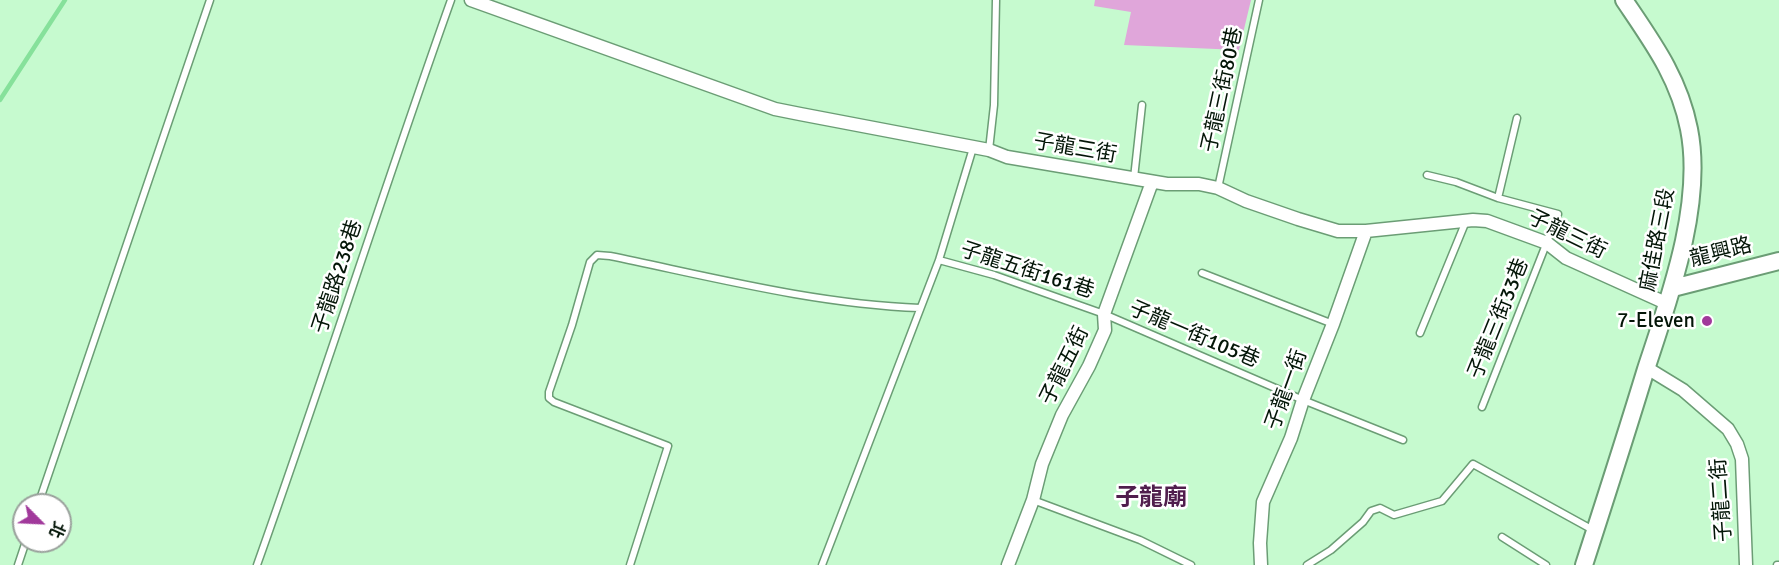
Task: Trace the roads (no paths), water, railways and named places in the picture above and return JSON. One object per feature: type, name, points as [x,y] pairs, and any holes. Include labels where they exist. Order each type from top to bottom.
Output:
[{"type":"main road","name":"麻佳路三段","points":[[1584,565],[1673,288],[1688,219],[1692,186],[1693,166],[1689,131],[1678,92],[1664,59],[1624,0]]},
{"type":"main road","name":"龍興路","points":[[1673,288],[1779,261]]},
{"type":"street","name":"子龍三街","points":[[471,0],[775,109],[989,150],[1007,157],[1152,182],[1199,184],[1218,188],[1246,201],[1338,231],[1366,231],[1466,220],[1488,221],[1547,243],[1566,258],[1668,304]]},
{"type":"street","name":"子龍五街","points":[[1008,565],[1033,500],[1041,464],[1062,415],[1089,366],[1105,330],[1104,314],[1152,182]]},
{"type":"street","name":"子龍一街","points":[[1261,565],[1263,502],[1291,438],[1366,231]]},
{"type":"street","name":"子龍二街","points":[[1647,368],[1683,390],[1728,429],[1737,444],[1742,459],[1746,565]]},
{"type":"lane","points":[[42,493],[210,0]]},
{"type":"lane","name":"子龍路238巷","points":[[257,565],[307,425],[399,144],[451,0]]},
{"type":"lane","points":[[989,150],[994,105],[996,0]]},
{"type":"lane","name":"子龍三街80巷","points":[[1218,188],[1259,0]]},
{"type":"lane","points":[[1134,179],[1142,105]]},
{"type":"lane","points":[[1427,175],[1456,182],[1498,198],[1518,118]]},
{"type":"lane","points":[[822,565],[939,260],[973,148]]},
{"type":"lane","name":"子龍三街33巷","points":[[1482,406],[1558,214],[1498,198]]},
{"type":"lane","points":[[1420,333],[1466,220]]},
{"type":"lane","points":[[630,565],[668,446],[554,402],[549,398],[590,262],[597,255],[816,298],[880,307],[920,308]]},
{"type":"lane","name":"子龍五街161巷","points":[[939,260],[993,275],[1104,314]]},
{"type":"lane","points":[[1202,273],[1333,324]]},
{"type":"lane","name":"子龍一街105巷","points":[[1104,314],[1303,400],[1403,440]]},
{"type":"lane","points":[[1307,565],[1331,550],[1363,522],[1371,511],[1380,508],[1394,515],[1442,501],[1473,464],[1595,531]]},
{"type":"lane","points":[[1033,500],[1140,540],[1191,565]]},
{"type":"lane","points":[[1502,537],[1546,565]]},
{"type":"waterway","points":[[0,100],[65,0]]},
{"type":"place","name":"7-Eleven","points":[[1707,321]]},
{"type":"district","name":"子龍廟","points":[[1151,499]]}]
